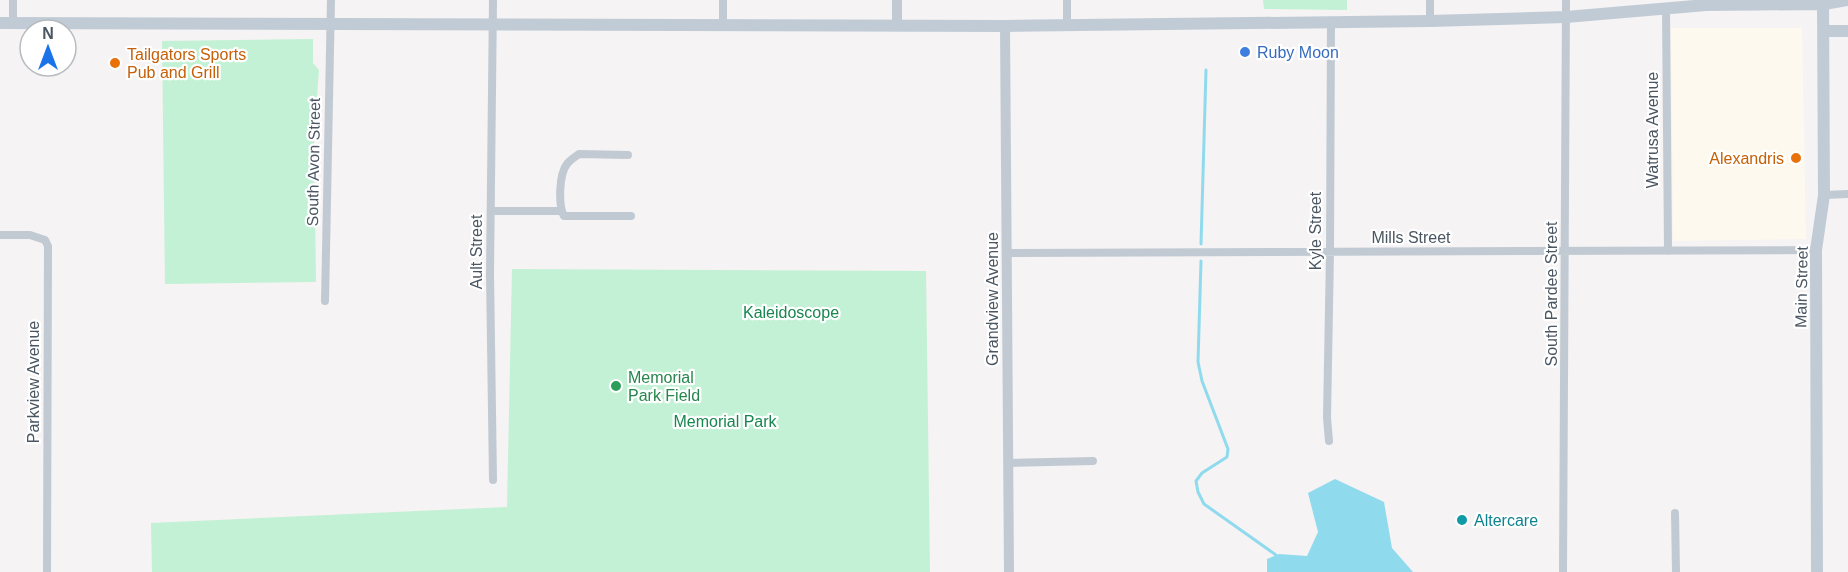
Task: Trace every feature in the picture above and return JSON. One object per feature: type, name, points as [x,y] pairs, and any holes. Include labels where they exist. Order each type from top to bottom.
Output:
[{"type":"main road","points":[[0,23],[1005,26],[1430,21],[1566,16],[1706,5],[1848,0]]},
{"type":"main road","name":"Main Street","points":[[1817,572],[1816,250],[1824,195],[1823,2]]},
{"type":"main road","points":[[1824,31],[1848,31]]},
{"type":"street","points":[[13,0],[13,23]]},
{"type":"street","name":"South Avon Street","points":[[325,301],[331,0]]},
{"type":"street","name":"Ault Street","points":[[493,0],[491,210],[494,480]]},
{"type":"street","points":[[723,0],[723,25]]},
{"type":"street","points":[[897,0],[897,25]]},
{"type":"street","points":[[1067,0],[1067,25]]},
{"type":"street","points":[[1430,0],[1430,21]]},
{"type":"street","name":"South Pardee Street","points":[[1563,572],[1566,0]]},
{"type":"street","name":"Watrusa Avenue","points":[[1665,9],[1668,251]]},
{"type":"street","name":"Kyle Street","points":[[1329,441],[1327,418],[1331,21]]},
{"type":"street","name":"Grandview Avenue","points":[[1005,26],[1009,572]]},
{"type":"street","points":[[628,154],[579,154],[567,164],[561,176],[561,210],[564,216],[631,216]]},
{"type":"street","points":[[1824,195],[1848,194]]},
{"type":"street","points":[[491,210],[561,210]]},
{"type":"street","name":"Parkview Avenue","points":[[0,235],[37,236],[45,240],[48,246],[47,572]]},
{"type":"street","name":"Mills Street","points":[[1007,253],[1816,250]]},
{"type":"street","points":[[1008,463],[1093,461]]},
{"type":"street","points":[[1675,513],[1676,572]]},
{"type":"shaded area","points":[[1671,28],[1802,28],[1806,239],[1673,241]]},
{"type":"green space","points":[[1263,0],[1347,0],[1347,10],[1264,9]]},
{"type":"green space","points":[[313,39],[313,63],[319,70],[314,136],[316,282],[165,284],[162,41]]},
{"type":"green space","name":"Memorial Park","points":[[512,269],[926,271],[930,572],[152,572],[151,523],[507,507]]},
{"type":"water","points":[[1335,479],[1384,502],[1392,548],[1413,572],[1267,572],[1267,559],[1279,554],[1307,556],[1318,532],[1308,493]]},
{"type":"waterway","points":[[1201,244],[1206,70]]},
{"type":"waterway","points":[[1201,261],[1198,362],[1202,381],[1228,449],[1227,457],[1202,473],[1196,481],[1198,492],[1204,504],[1276,555]]},
{"type":"place","name":"Ruby Moon","points":[[1245,52]]},
{"type":"place","name":"Tailgators Sports Pub and Grill","points":[[115,63]]},
{"type":"place","name":"Alexandris","points":[[1796,158]]},
{"type":"place","name":"Memorial Park Field","points":[[616,386]]},
{"type":"place","name":"Altercare","points":[[1462,520]]},
{"type":"park label","name":"Kaleidoscope","points":[[791,312]]}]
